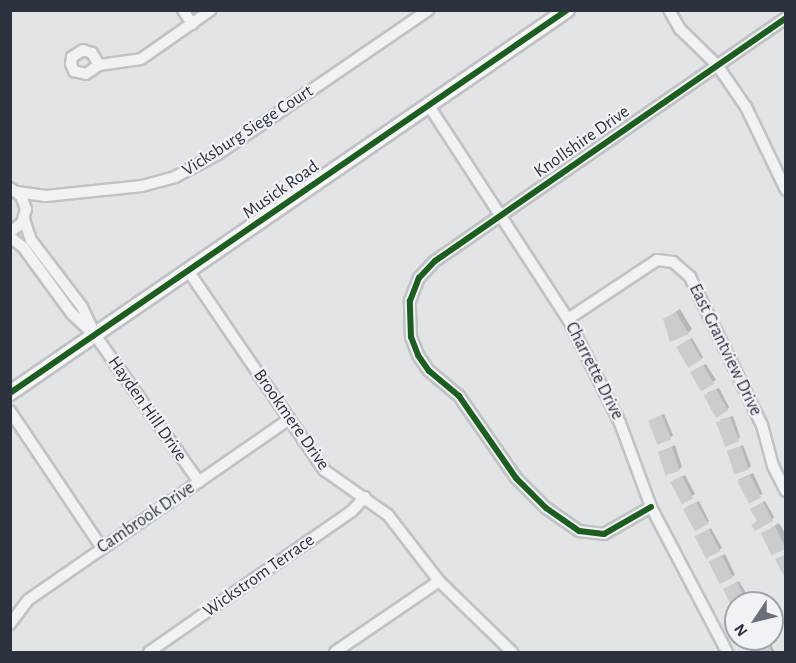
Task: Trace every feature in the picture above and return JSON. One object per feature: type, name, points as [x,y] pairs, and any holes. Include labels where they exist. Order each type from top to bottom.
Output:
[{"type":"street","points":[[183,10],[192,24]]},
{"type":"street","points":[[99,65],[141,59],[211,10]]},
{"type":"street","name":"Vicksburg Siege Court","points":[[14,190],[46,196],[142,186],[175,177],[218,154],[428,10]]},
{"type":"street","name":"Musick Road","points":[[10,393],[567,10]]},
{"type":"street","points":[[669,10],[680,29],[717,65],[746,107],[786,190]]},
{"type":"street","name":"Knollshire Drive","points":[[651,507],[604,534],[579,531],[546,508],[516,478],[459,396],[429,371],[418,355],[411,337],[410,301],[419,278],[435,261],[786,18]]},
{"type":"street","name":"Charrette Drive","points":[[429,106],[503,215],[568,319],[620,423],[651,507],[727,652]]},
{"type":"street","points":[[14,190],[31,240],[82,307],[95,335]]},
{"type":"street","points":[[46,196],[10,235],[23,247],[72,314],[95,335]]},
{"type":"street","name":"East Grantview Drive","points":[[568,319],[657,260],[673,262],[690,277],[762,425],[773,466],[786,491]]},
{"type":"street","name":"Brookmere Drive","points":[[189,272],[324,470],[388,515],[440,581],[507,650]]},
{"type":"street","name":"Hayden Hill Drive","points":[[95,335],[199,482]]},
{"type":"street","points":[[10,411],[102,548]]},
{"type":"street","name":"Cambrook Drive","points":[[10,624],[28,600],[289,419]]},
{"type":"street","name":"Wickstrom Terrace","points":[[149,652],[352,511],[364,497]]},
{"type":"street","points":[[335,652],[440,581]]},
{"type":"building","points":[[676,312],[689,334],[670,342],[663,319]]},
{"type":"building","points":[[690,339],[702,360],[688,368],[676,347]]},
{"type":"building","points":[[703,365],[714,384],[701,392],[690,372]]},
{"type":"building","points":[[716,389],[728,411],[716,418],[704,396]]},
{"type":"building","points":[[662,415],[671,439],[657,445],[648,420]]},
{"type":"building","points":[[730,417],[739,441],[725,447],[716,422]]},
{"type":"building","points":[[741,446],[749,470],[734,474],[727,451]]},
{"type":"building","points":[[672,447],[680,471],[665,475],[658,452]]},
{"type":"building","points":[[750,475],[761,497],[749,504],[738,481]]},
{"type":"building","points":[[682,476],[693,498],[682,504],[670,482]]},
{"type":"building","points":[[696,502],[708,524],[695,531],[683,509]]},
{"type":"building","points":[[763,502],[773,521],[755,531],[751,525],[757,521],[750,509]]},
{"type":"building","points":[[775,526],[786,548],[772,555],[761,533]]},
{"type":"building","points":[[709,529],[720,551],[706,559],[695,536]]},
{"type":"building","points":[[786,554],[786,580],[775,559]]},
{"type":"building","points":[[722,555],[733,577],[719,584],[709,562]]},
{"type":"building","points":[[737,582],[742,591],[724,591],[723,589]]},
{"type":"cycle path","points":[[10,393],[567,10]]},
{"type":"cycle path","points":[[651,507],[604,534],[579,531],[546,508],[516,478],[459,396],[429,371],[418,355],[411,337],[410,301],[419,278],[435,261],[786,18]]}]
